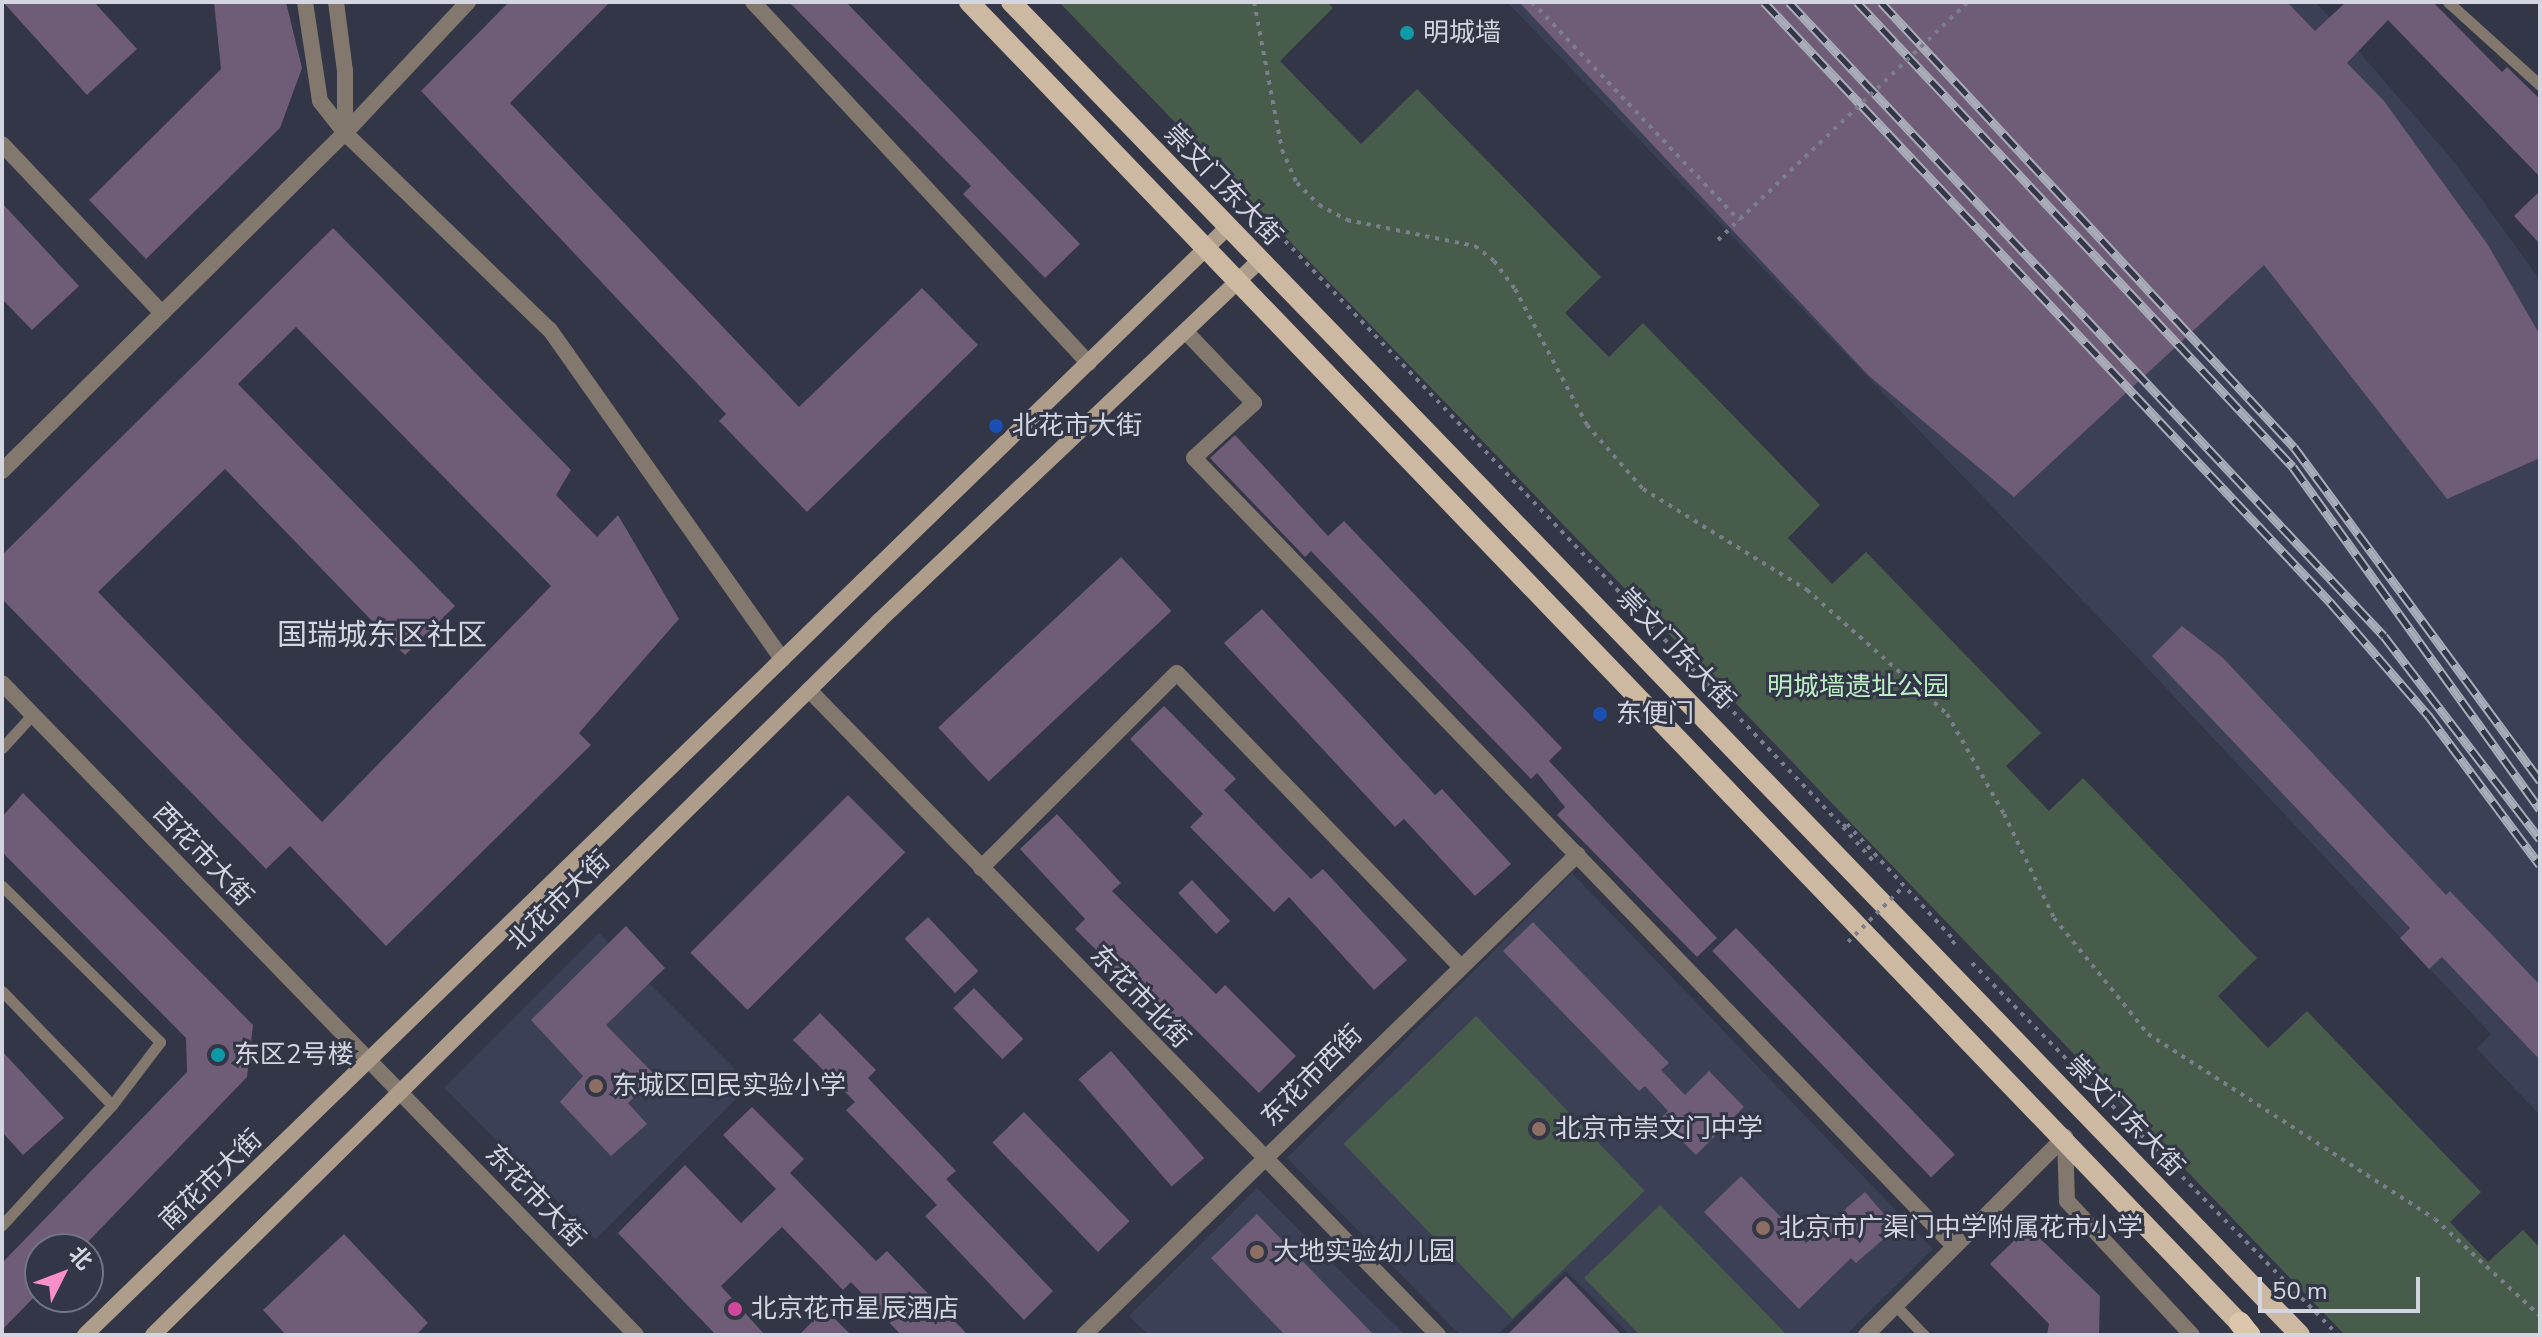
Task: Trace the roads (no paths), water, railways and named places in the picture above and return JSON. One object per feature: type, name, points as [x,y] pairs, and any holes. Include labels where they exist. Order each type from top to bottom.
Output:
[{"type":"main road","points":[[969,2],[2065,1137],[2246,1331]]},
{"type":"main road","name":"崇文门东大街","points":[[1011,2],[2300,1335]]},
{"type":"main road","name":"北花市大街","points":[[370,1060],[1227,228]]},
{"type":"main road","name":"北花市大街","points":[[399,1091],[809,690],[1187,333],[1259,261]]},
{"type":"main road","name":"南花市大街","points":[[85,1335],[370,1060]]},
{"type":"main road","points":[[153,1335],[399,1091]]},
{"type":"street","points":[[305,2],[320,101],[345,133],[550,330],[782,659]]},
{"type":"street","points":[[336,2],[345,71],[345,133]]},
{"type":"street","points":[[2,471],[345,133],[468,2]]},
{"type":"street","points":[[753,2],[1089,363]]},
{"type":"street","points":[[2,144],[162,313]]},
{"type":"street","points":[[1187,333],[1254,403],[1194,458],[1954,1246]]},
{"type":"street","points":[[981,868],[1177,673],[1459,965]]},
{"type":"street","name":"西花市大街","points":[[2,683],[399,1091]]},
{"type":"street","name":"东花市北街","points":[[809,690],[1438,1335]]},
{"type":"street","name":"东花市西街","points":[[1084,1335],[1459,965],[1578,854]]},
{"type":"street","name":"东花市大街","points":[[399,1091],[636,1335]]},
{"type":"street","points":[[1866,1335],[2065,1137]]},
{"type":"street","points":[[2065,1137],[2067,1201],[2190,1334]]},
{"type":"lane","points":[[2448,2],[2540,85]]},
{"type":"lane","points":[[2,748],[32,715]]},
{"type":"lane","points":[[2,886],[160,1042],[112,1105],[2,1225]]},
{"type":"lane","points":[[2,991],[112,1105]]},
{"type":"lane","points":[[1895,1305],[1924,1335]]},
{"type":"railway","points":[[1764,2],[2330,602],[2428,715],[2540,865]]},
{"type":"railway","points":[[1789,2],[2384,636],[2540,839]]},
{"type":"railway","points":[[1857,2],[2293,467],[2540,809]]},
{"type":"railway","points":[[1881,2],[2294,447],[2540,781]]},
{"type":"place","name":"明城墙","points":[[1407,33]]},
{"type":"place","name":"北花市大街","points":[[996,426]]},
{"type":"place","name":"东便门","points":[[1600,714]]},
{"type":"place","name":"东区2号楼","points":[[218,1055]]},
{"type":"place","name":"东城区回民实验小学","points":[[596,1086]]},
{"type":"place","name":"北京市崇文门中学","points":[[1539,1129]]},
{"type":"place","name":"北京市广渠门中学附属花市小学","points":[[1763,1228]]},
{"type":"place","name":"大地实验幼儿园","points":[[1257,1252]]},
{"type":"place","name":"北京花市星辰酒店","points":[[735,1309]]},
{"type":"district","name":"国瑞城东区社区","points":[[382,636]]},
{"type":"park label","name":"明城墙遗址公园","points":[[1858,687]]}]
